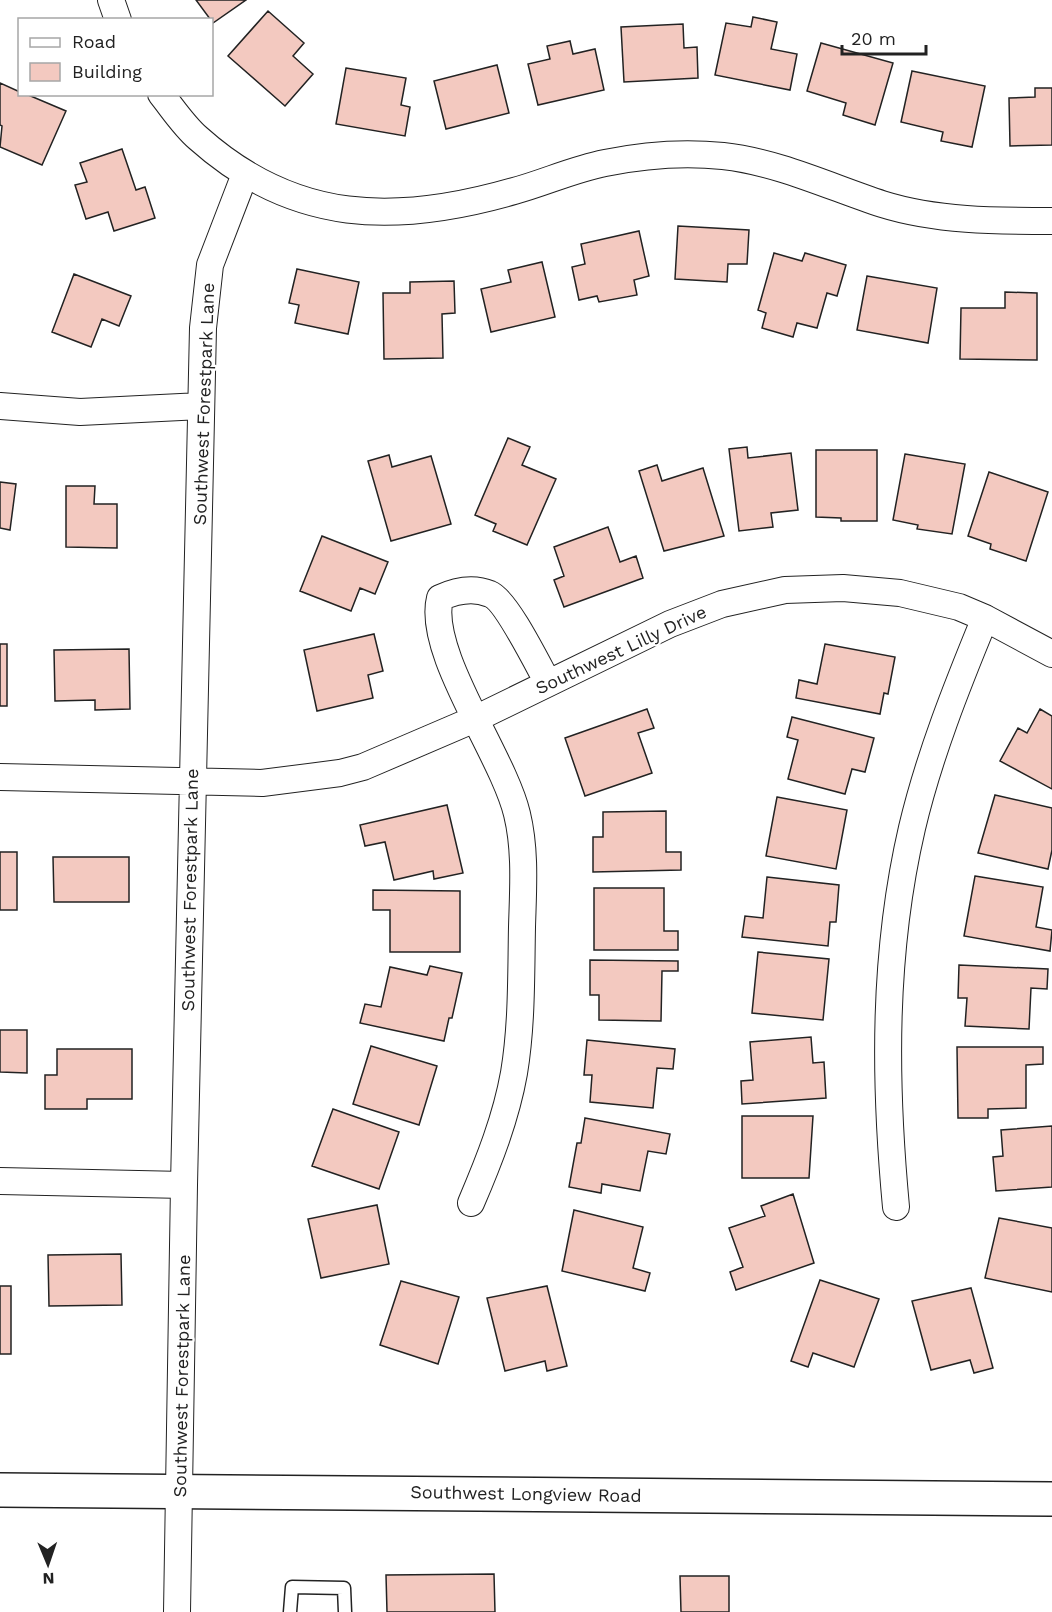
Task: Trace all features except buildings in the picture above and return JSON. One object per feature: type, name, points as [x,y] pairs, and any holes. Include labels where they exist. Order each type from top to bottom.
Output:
[{"type":"street","points":[[111,0],[117,18]]},
{"type":"street","points":[[163,96],[196,137],[245,174],[313,203],[364,213],[462,205],[603,163],[668,153],[724,156],[788,170],[885,205],[962,218],[1052,220]]},
{"type":"street","name":"Southwest Forestpark Lane","points":[[177,1612],[203,328],[210,265],[245,174]]},
{"type":"street","points":[[0,406],[80,412],[201,406]]},
{"type":"street","name":"Southwest Lilly Drive","points":[[0,777],[193,779],[262,783],[339,773],[363,767],[475,719],[670,624],[722,604],[785,590],[843,588],[900,594],[959,607],[985,618],[1052,654]]},
{"type":"street","points":[[471,1203],[494,1149],[513,1074],[520,1023],[524,858],[517,814],[502,771],[475,719],[440,637],[436,613],[440,598],[469,590],[491,594],[502,604],[548,683]]},
{"type":"street","points":[[897,1207],[888,1118],[886,1050],[892,950],[901,883],[931,761],[985,618]]},
{"type":"street","points":[[0,1181],[184,1185]]},
{"type":"street","name":"Southwest Longview Road","points":[[0,1490],[1052,1499]]},
{"type":"lane","points":[[290,1612],[292,1587],[344,1588],[345,1612]]}]
